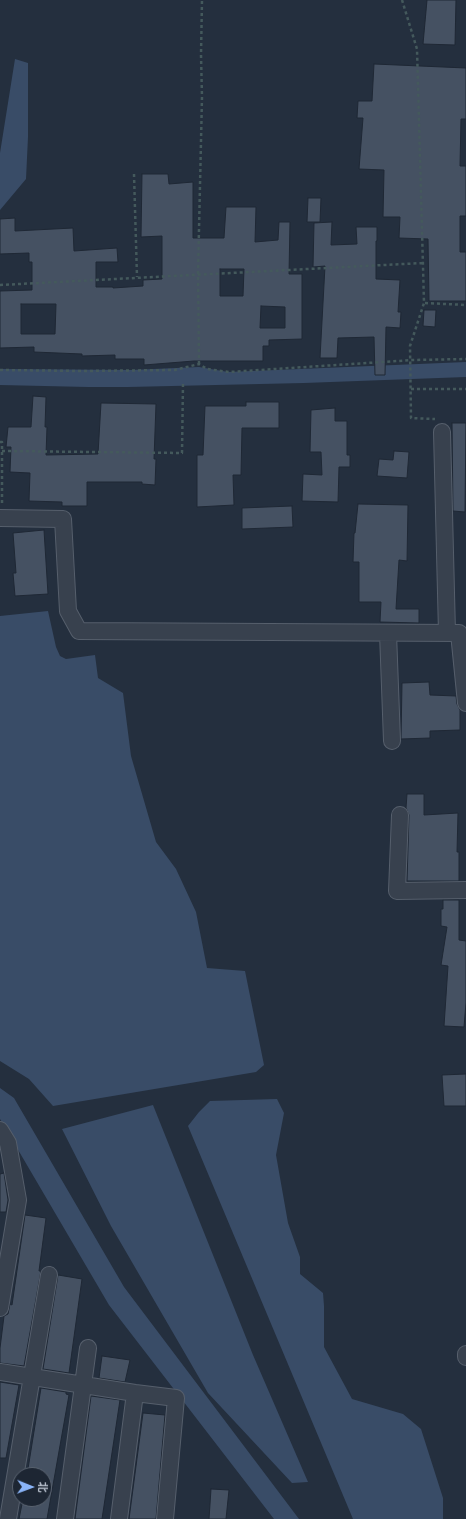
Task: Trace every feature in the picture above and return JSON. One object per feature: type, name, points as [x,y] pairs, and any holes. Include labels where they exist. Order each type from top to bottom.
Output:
[{"type":"street","points":[[442,432],[447,633]]},
{"type":"street","points":[[1,518],[64,519],[68,610],[80,631],[460,633],[466,704]]},
{"type":"street","points":[[388,633],[392,741]]},
{"type":"street","points":[[400,815],[397,891],[466,890]]},
{"type":"street","points":[[0,1130],[8,1143],[18,1200],[0,1308]]},
{"type":"street","points":[[8,1519],[49,1275]]},
{"type":"street","points":[[65,1519],[88,1348]]},
{"type":"street","points":[[0,1372],[176,1398],[164,1519]]},
{"type":"street","points":[[118,1519],[135,1393]]},
{"type":"path","points":[[200,364],[198,274],[202,97],[202,0]]},
{"type":"path","points":[[402,0],[417,49],[424,303],[410,346],[411,418],[442,419],[442,432]]},
{"type":"path","points":[[134,174],[137,277]]},
{"type":"path","points":[[0,285],[423,263]]},
{"type":"path","points":[[424,303],[466,305]]},
{"type":"path","points":[[0,370],[174,370],[200,364],[207,369],[230,372],[411,360],[466,360]]},
{"type":"path","points":[[2,451],[182,453],[183,383]]},
{"type":"path","points":[[411,389],[466,389]]},
{"type":"path","points":[[0,442],[2,442],[1,518]]},
{"type":"water","points":[[15,59],[28,63],[28,137],[26,179],[0,210],[0,153]]},
{"type":"water","points":[[466,362],[466,377],[304,383],[128,387],[0,385],[0,369],[131,370],[199,367],[228,372]]},
{"type":"water","points":[[48,611],[56,647],[60,656],[66,659],[95,655],[98,678],[123,693],[131,756],[156,842],[176,869],[196,912],[207,968],[245,971],[264,1065],[256,1072],[53,1106],[29,1079],[0,1061],[0,616]]},
{"type":"water","points":[[0,1088],[14,1098],[124,1287],[299,1519],[274,1519],[109,1305],[0,1119]]},
{"type":"water","points":[[277,1099],[284,1113],[276,1155],[288,1223],[300,1257],[300,1274],[323,1293],[324,1347],[352,1399],[403,1414],[421,1429],[443,1498],[443,1519],[353,1519],[188,1126],[210,1101]]},
{"type":"water","points":[[153,1105],[253,1355],[308,1482],[292,1483],[208,1393],[111,1226],[62,1129]]},
{"type":"building","points":[[427,0],[456,0],[455,45],[423,44]]},
{"type":"building","points":[[374,64],[466,68],[466,119],[461,119],[460,166],[466,166],[466,216],[460,216],[460,252],[466,252],[466,301],[429,301],[428,239],[399,238],[400,217],[383,217],[384,170],[359,169],[363,118],[357,118],[358,101],[372,101]]},
{"type":"building","points":[[142,174],[168,174],[169,184],[193,182],[193,238],[224,238],[226,207],[256,207],[255,242],[278,240],[279,222],[290,222],[289,274],[302,274],[302,339],[269,340],[269,346],[263,346],[263,361],[194,361],[144,365],[144,359],[115,359],[115,355],[82,356],[82,354],[34,352],[34,347],[0,348],[0,291],[32,290],[32,262],[29,262],[29,253],[0,254],[0,219],[15,218],[15,231],[73,228],[74,251],[117,248],[118,262],[96,262],[96,287],[113,288],[143,286],[143,280],[162,279],[162,236],[141,237]],"holes":[[[220,269],[244,269],[243,296],[220,296]],[[21,304],[56,304],[55,334],[21,334]],[[261,306],[285,307],[285,328],[260,328]]]},
{"type":"building","points":[[308,198],[321,198],[320,222],[307,222]]},
{"type":"building","points":[[332,222],[331,245],[357,244],[356,227],[377,227],[376,279],[400,280],[398,312],[401,312],[400,328],[386,327],[385,375],[375,375],[374,337],[338,338],[337,358],[320,358],[325,266],[313,267],[314,223]]},
{"type":"building","points":[[424,310],[436,310],[435,327],[423,326]]},
{"type":"building","points":[[33,396],[46,397],[46,455],[98,454],[101,403],[156,404],[154,459],[156,459],[155,485],[142,484],[142,482],[87,482],[87,506],[62,506],[62,502],[29,501],[30,473],[10,472],[11,447],[6,447],[8,427],[31,427]]},
{"type":"building","points":[[246,402],[279,402],[279,428],[242,428],[241,475],[233,475],[234,505],[197,507],[197,455],[203,455],[205,406],[246,406]]},
{"type":"building","points":[[335,408],[335,421],[347,421],[347,455],[350,455],[350,467],[339,467],[338,502],[302,501],[303,474],[322,475],[321,452],[310,452],[311,410]]},
{"type":"building","points":[[452,423],[466,423],[465,512],[453,511]]},
{"type":"building","points":[[394,451],[409,452],[407,478],[377,476],[379,459],[393,460]]},
{"type":"building","points":[[358,504],[408,505],[407,561],[399,560],[396,609],[419,609],[419,623],[380,622],[381,602],[359,602],[359,562],[353,562],[354,533]]},
{"type":"building","points":[[292,506],[293,527],[242,529],[242,508]]},
{"type":"building","points":[[44,530],[48,594],[15,596],[13,573],[16,573],[13,533]]},
{"type":"building","points":[[429,682],[430,695],[456,696],[457,704],[460,710],[460,730],[430,731],[430,738],[401,739],[402,683]]},
{"type":"building","points":[[407,794],[424,794],[424,815],[458,813],[457,852],[459,852],[459,881],[407,881],[409,815],[406,808]]},
{"type":"building","points":[[443,900],[459,900],[459,940],[466,941],[466,1003],[464,1027],[444,1026],[448,966],[441,965],[447,927],[441,926],[441,909],[443,909]]},
{"type":"building","points":[[466,1074],[466,1106],[444,1106],[442,1075]]},
{"type":"building","points":[[4,1173],[8,1200],[6,1212],[0,1212],[0,1174]]},
{"type":"building","points":[[25,1215],[46,1218],[39,1271],[41,1271],[24,1366],[0,1363],[0,1348],[4,1316],[8,1314],[10,1304],[12,1305]]},
{"type":"building","points":[[58,1275],[82,1279],[69,1373],[43,1369]]},
{"type":"building","points":[[102,1356],[130,1360],[125,1382],[99,1378]]},
{"type":"building","points":[[0,1382],[19,1385],[6,1458],[0,1458]]},
{"type":"building","points":[[41,1388],[66,1392],[66,1394],[69,1395],[52,1491],[52,1467],[28,1467]]},
{"type":"building","points":[[91,1396],[120,1400],[102,1519],[75,1519]]},
{"type":"building","points":[[143,1413],[165,1415],[156,1519],[129,1519]]},
{"type":"building","points":[[211,1489],[229,1490],[226,1519],[209,1519]]},
{"type":"building","points":[[21,1507],[49,1507],[47,1519],[19,1519]]}]
